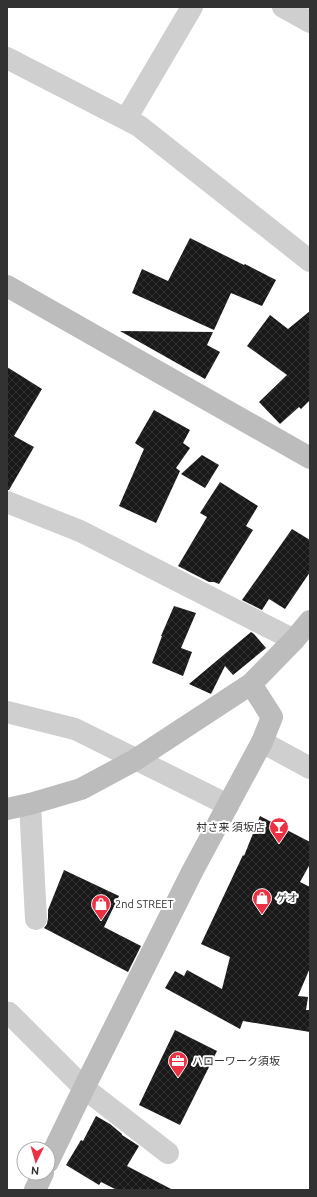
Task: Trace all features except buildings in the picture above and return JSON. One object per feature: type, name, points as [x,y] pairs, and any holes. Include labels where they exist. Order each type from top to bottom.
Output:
[{"type":"street","points":[[126,119],[192,7]]},
{"type":"street","points":[[283,7],[310,22]]},
{"type":"street","points":[[7,58],[139,126],[310,261]]},
{"type":"street","points":[[7,286],[310,458]]},
{"type":"street","points":[[7,502],[80,531],[294,640]]},
{"type":"street","points":[[7,809],[81,789],[135,760],[251,684],[294,640],[310,621]]},
{"type":"street","points":[[56,1146],[193,870],[262,742],[272,717],[251,684]]},
{"type":"street","points":[[7,712],[75,729],[228,805]]},
{"type":"street","points":[[262,742],[310,768]]},
{"type":"street","points":[[30,804],[36,919]]},
{"type":"street","points":[[7,1014],[9,1014],[84,1088],[168,1153]]},
{"type":"place","name":"村さ来 須坂店","points":[[279,844]]},
{"type":"place","name":"ゲオ","points":[[262,915]]},
{"type":"place","name":"2nd STREET","points":[[101,921]]},
{"type":"place","name":"ハローワーク須坂","points":[[178,1078]]}]
